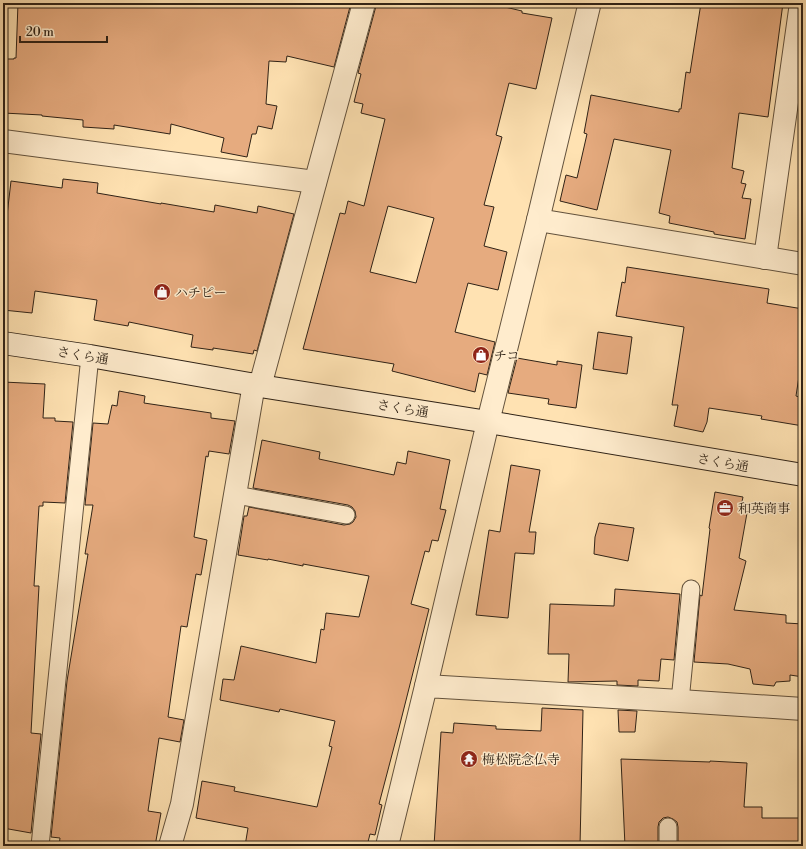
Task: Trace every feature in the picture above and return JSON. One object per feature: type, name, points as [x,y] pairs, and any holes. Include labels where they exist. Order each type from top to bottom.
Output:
[{"type":"street","points":[[170,846],[182,804],[257,385],[364,3]]},
{"type":"street","points":[[765,258],[801,3]]},
{"type":"street","points":[[387,846],[488,422],[538,220],[585,4]]},
{"type":"street","points":[[3,141],[315,182]]},
{"type":"street","points":[[538,220],[803,264]]},
{"type":"street","name":"さくら通","points":[[3,343],[90,356],[803,475]]},
{"type":"street","points":[[426,686],[803,709]]},
{"type":"lane","points":[[40,846],[90,356]]},
{"type":"lane","points":[[236,496],[346,515]]},
{"type":"lane","points":[[680,701],[691,589]]},
{"type":"lane","points":[[668,827],[668,846]]},
{"type":"building","points":[[18,3],[351,3],[334,67],[287,56],[286,62],[269,61],[266,104],[277,106],[272,129],[258,126],[256,134],[252,134],[247,157],[221,152],[224,138],[171,124],[170,134],[114,125],[114,129],[83,127],[83,120],[42,115],[3,113],[3,59],[16,58]]},
{"type":"building","points":[[376,3],[488,3],[522,11],[522,13],[552,18],[536,89],[509,83],[496,135],[502,137],[484,205],[494,207],[484,246],[507,252],[498,290],[468,283],[455,332],[495,342],[487,375],[479,373],[475,392],[392,371],[394,364],[303,349],[340,213],[345,214],[348,201],[364,206],[385,119],[361,113],[363,104],[354,102],[361,74],[358,73]],"holes":[[[388,206],[434,218],[416,283],[370,272]]]},
{"type":"building","points":[[701,3],[783,3],[768,117],[739,113],[732,168],[744,171],[741,183],[746,184],[742,198],[751,199],[745,239],[714,234],[714,232],[669,223],[670,216],[659,213],[671,150],[614,139],[597,210],[560,201],[566,175],[577,178],[587,134],[584,133],[591,95],[679,112],[679,109],[681,109],[686,72],[690,73]]},
{"type":"building","points":[[63,179],[98,183],[97,193],[161,204],[214,212],[215,205],[257,213],[258,206],[294,214],[257,351],[254,350],[253,354],[213,348],[213,350],[191,347],[193,335],[129,322],[128,326],[94,320],[97,300],[35,291],[32,313],[3,310],[6,285],[3,285],[3,250],[11,181],[62,188]]},
{"type":"building","points":[[627,267],[769,289],[767,303],[803,309],[803,350],[796,396],[803,398],[803,426],[761,419],[762,416],[709,408],[707,422],[703,432],[674,426],[678,405],[672,405],[684,327],[616,316],[622,282],[625,283]]},
{"type":"building","points":[[598,332],[632,337],[627,374],[593,369]]},
{"type":"building","points":[[517,358],[557,365],[557,361],[582,365],[576,408],[548,404],[549,399],[508,393]]},
{"type":"building","points":[[3,382],[45,384],[43,418],[55,418],[55,421],[73,422],[65,503],[43,502],[43,506],[39,506],[34,586],[39,586],[31,733],[41,734],[31,833],[3,828]]},
{"type":"building","points":[[119,391],[145,396],[144,403],[211,413],[211,418],[235,421],[229,454],[209,451],[208,457],[206,456],[194,537],[207,540],[201,575],[196,574],[187,627],[181,626],[168,717],[184,720],[180,742],[159,738],[148,811],[161,813],[155,846],[59,846],[60,838],[51,837],[67,681],[88,554],[85,554],[93,505],[85,505],[93,423],[108,424],[112,405],[117,406]]},
{"type":"building","points":[[262,440],[320,452],[319,459],[394,475],[397,462],[406,464],[408,451],[450,460],[440,509],[446,510],[438,541],[432,540],[429,552],[425,551],[411,604],[429,609],[379,804],[382,805],[375,835],[370,834],[367,846],[245,846],[248,828],[196,818],[202,781],[235,787],[234,791],[317,807],[332,747],[329,746],[335,721],[280,709],[279,712],[220,700],[223,679],[234,680],[241,646],[316,663],[321,629],[324,630],[326,613],[359,617],[369,576],[303,564],[303,566],[238,555],[244,516],[247,516],[249,507],[344,525],[353,522],[356,517],[355,511],[348,505],[253,488]]},
{"type":"building","points":[[511,465],[540,470],[529,532],[536,532],[534,554],[515,553],[508,618],[476,615],[489,530],[500,532]]},
{"type":"building","points":[[715,492],[743,497],[740,511],[747,513],[739,558],[746,561],[734,610],[786,615],[786,623],[803,624],[803,677],[790,675],[790,681],[776,682],[774,686],[753,684],[750,669],[728,664],[694,662],[700,595],[702,596],[709,528]]},
{"type":"building","points":[[599,523],[634,528],[628,561],[594,554],[595,537]]},
{"type":"building","points":[[615,589],[680,594],[674,660],[661,659],[659,681],[638,680],[638,686],[617,685],[617,681],[568,682],[569,654],[548,654],[550,604],[614,606]]},
{"type":"building","points":[[542,708],[583,710],[580,846],[434,846],[441,732],[453,733],[454,723],[496,726],[496,729],[541,731]]},
{"type":"building","points":[[618,710],[637,711],[635,732],[619,732]]},
{"type":"building","points":[[621,759],[747,763],[744,807],[762,807],[762,818],[803,818],[803,846],[678,846],[677,822],[668,817],[663,818],[659,822],[658,846],[625,846]]},
{"type":"place","name":"ハチピー","points":[[162,292]]},
{"type":"place","name":"チコ","points":[[481,355]]},
{"type":"place","name":"和英商事","points":[[725,508]]},
{"type":"place","name":"梅松院念仏寺","points":[[469,759]]}]
